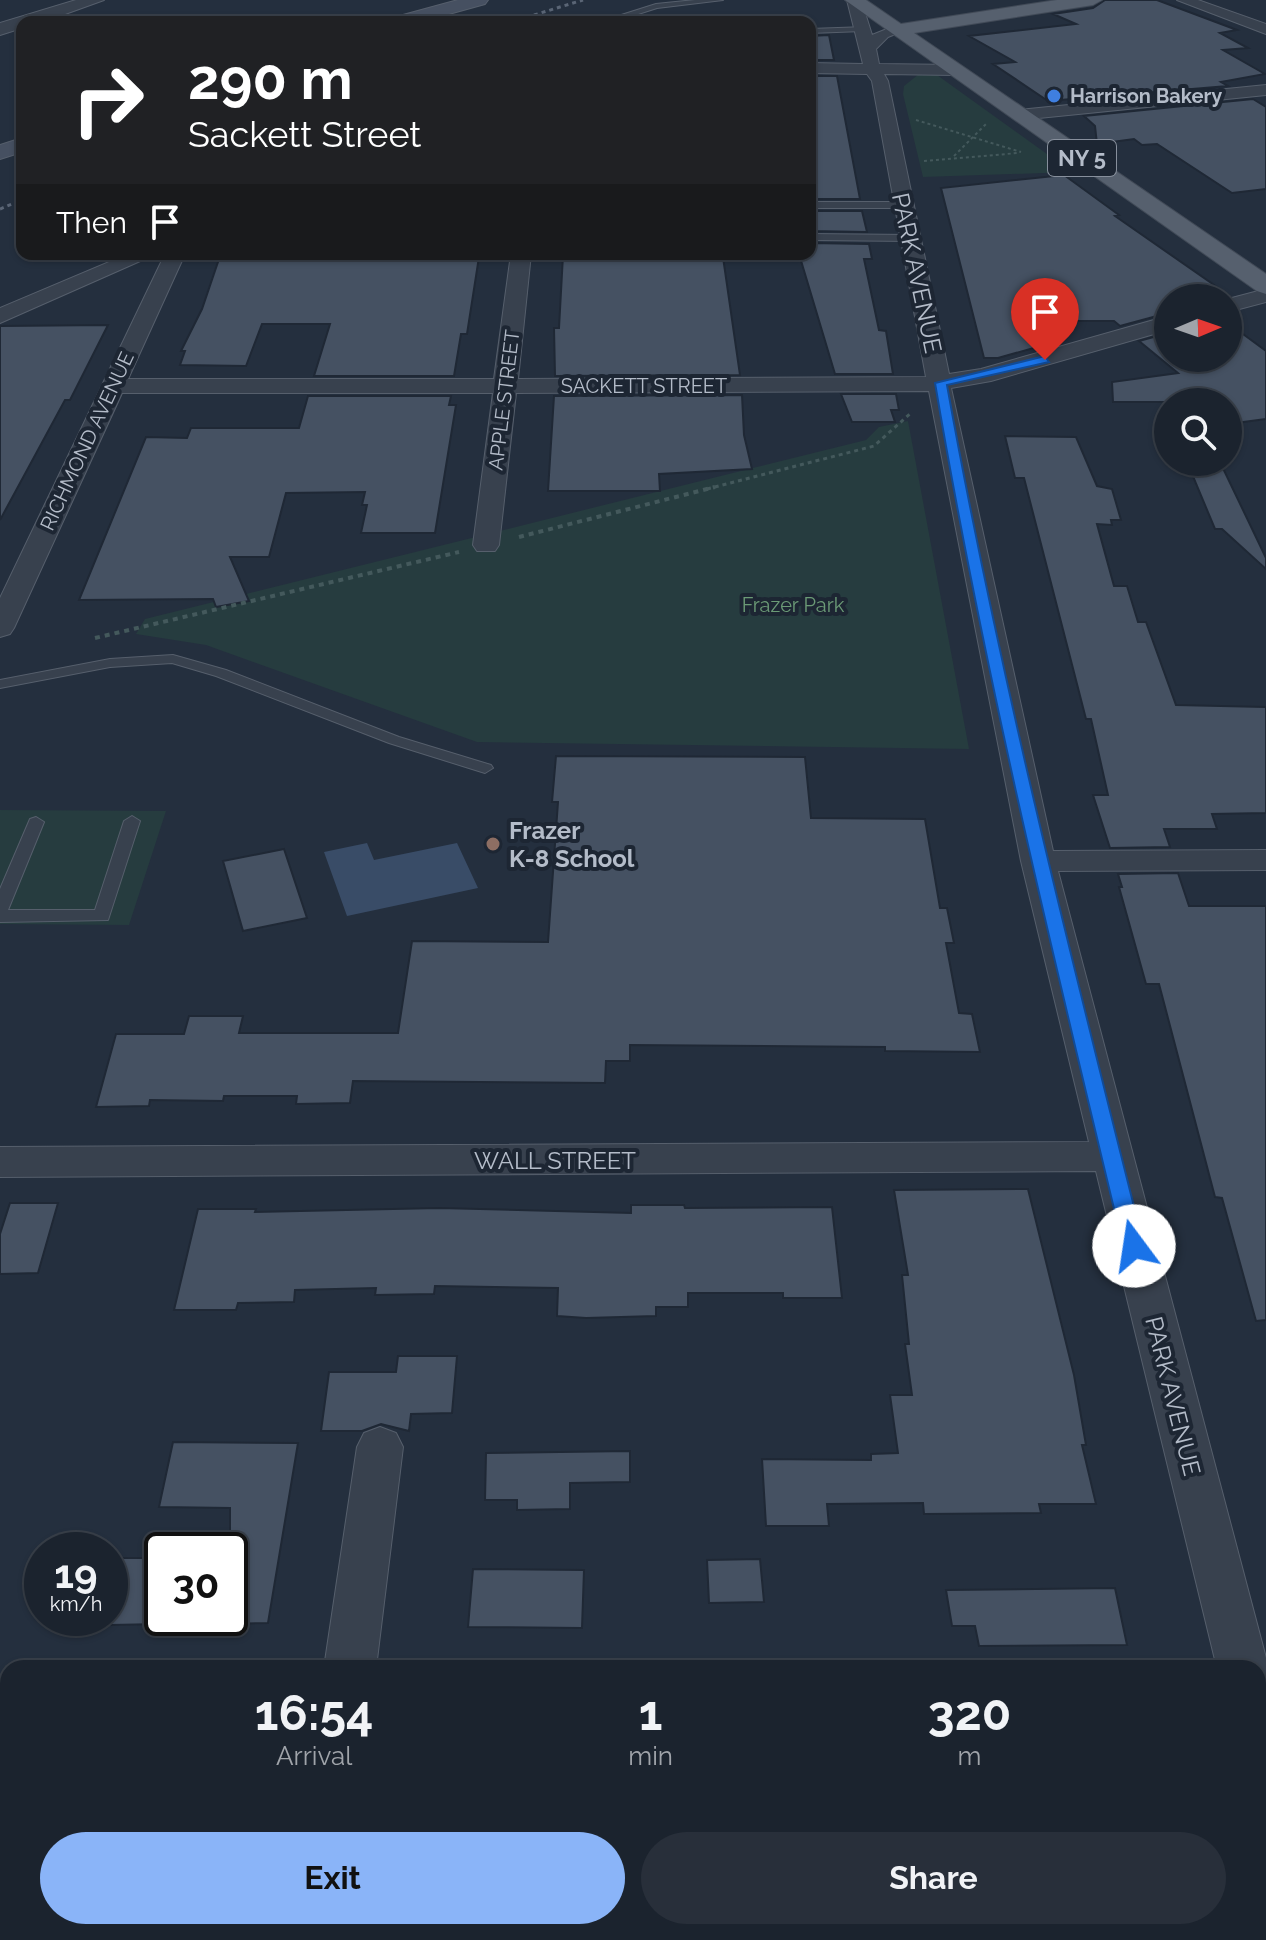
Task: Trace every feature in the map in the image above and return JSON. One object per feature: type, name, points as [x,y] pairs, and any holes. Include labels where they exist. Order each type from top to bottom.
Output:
[{"type":"main road","points":[[421,16],[479,0]]},
{"type":"main road","name":"NY 5","points":[[854,0],[1266,286]]},
{"type":"main road","points":[[897,30],[1093,0]]},
{"type":"street","points":[[43,16],[95,0]]},
{"type":"street","name":"PARK AVENUE","points":[[854,0],[870,58],[880,81],[959,486],[1038,861],[1110,1156],[1241,1660]]},
{"type":"street","points":[[1184,0],[1266,29]]},
{"type":"street","points":[[870,58],[872,39],[897,30]]},
{"type":"street","points":[[816,67],[870,58],[954,70]]},
{"type":"street","points":[[1019,115],[1266,90]]},
{"type":"street","points":[[0,316],[132,260]]},
{"type":"street","name":"RICHMOND AVENUE","points":[[0,628],[172,260]]},
{"type":"street","name":"APPLE STREET","points":[[486,545],[520,260]]},
{"type":"street","points":[[1242,302],[1266,295]]},
{"type":"street","name":"SACKETT STREET","points":[[112,386],[505,387],[941,383],[1045,360],[1154,327]]},
{"type":"street","points":[[1038,861],[1266,860]]},
{"type":"street","name":"WALL STREET","points":[[0,1162],[1110,1156]]},
{"type":"street","points":[[351,1660],[380,1447]]},
{"type":"lane","points":[[622,16],[656,6],[719,0]]},
{"type":"lane","points":[[816,31],[863,29]]},
{"type":"lane","points":[[816,205],[903,205]]},
{"type":"lane","points":[[816,237],[910,238]]},
{"type":"lane","points":[[0,684],[110,663],[173,659],[221,673],[394,740],[485,768]]},
{"type":"lane","points":[[0,916],[102,916],[132,821]]},
{"type":"lane","points":[[0,910],[36,822]]},
{"type":"path","points":[[950,158],[958,154],[970,137],[991,120],[1019,115]]},
{"type":"path","points":[[887,117],[917,120],[1023,152],[894,164]]},
{"type":"green space","points":[[919,74],[937,75],[1072,172],[923,177],[903,94],[904,86]]},
{"type":"green space","name":"Frazer Park","points":[[908,421],[969,749],[477,742],[206,645],[136,634],[145,619],[866,440],[879,427]]},
{"type":"green space","points":[[0,810],[166,811],[129,925],[0,924]]},
{"type":"water","points":[[367,843],[374,860],[457,843],[478,888],[347,916],[324,852]]},
{"type":"building","points":[[1105,0],[1157,0],[1237,30],[1220,33],[1248,48],[1223,50],[1265,74],[1221,82],[1228,86],[1048,101],[993,64],[1015,62],[969,36],[1076,24],[1053,14],[1093,8]]},
{"type":"building","points":[[829,35],[834,60],[816,60],[816,36]]},
{"type":"building","points":[[816,76],[837,76],[860,199],[816,199]]},
{"type":"building","points":[[1253,99],[1266,107],[1266,189],[1232,193],[1157,144],[1142,145],[1134,139],[1097,144],[1095,126],[1084,116]]},
{"type":"building","points":[[1064,175],[1119,215],[1115,216],[1213,284],[1154,284],[1154,317],[1120,326],[1114,321],[1049,321],[1055,342],[998,358],[984,358],[941,188]]},
{"type":"building","points":[[816,211],[862,211],[867,232],[816,231]]},
{"type":"building","points":[[816,243],[869,244],[872,259],[864,259],[879,330],[886,331],[893,374],[835,374],[801,260],[816,260]]},
{"type":"building","points":[[219,260],[479,260],[467,334],[461,334],[454,376],[314,376],[330,324],[262,324],[246,366],[180,365],[185,351],[181,351],[202,309]]},
{"type":"building","points":[[563,260],[723,260],[740,375],[555,376],[554,328],[559,328]]},
{"type":"building","points":[[108,325],[70,400],[65,400],[0,520],[0,326]]},
{"type":"building","points":[[1242,333],[1266,351],[1266,419],[1242,422],[1242,388],[1154,388],[1154,402],[1113,402],[1112,382],[1178,373],[1242,372]]},
{"type":"building","points":[[1154,337],[1154,353],[1139,341]]},
{"type":"building","points":[[841,394],[896,394],[899,410],[891,410],[895,422],[852,422]]},
{"type":"building","points":[[742,395],[744,435],[752,469],[659,474],[660,491],[548,491],[554,396]]},
{"type":"building","points":[[308,396],[451,396],[449,405],[456,405],[435,533],[361,533],[367,505],[362,505],[365,492],[286,493],[269,557],[230,557],[249,601],[216,607],[213,599],[79,600],[146,437],[187,438],[191,428],[299,428]]},
{"type":"building","points":[[1005,436],[1076,437],[1097,486],[1112,489],[1121,520],[1111,520],[1112,525],[1097,524],[1114,586],[1127,586],[1138,622],[1146,622],[1176,705],[1266,707],[1266,813],[1212,814],[1217,829],[1164,829],[1170,847],[1110,848],[1093,795],[1108,795],[1091,719],[1086,719],[1024,478],[1015,478]]},
{"type":"building","points":[[1193,476],[1227,476],[1266,558],[1266,569],[1222,529],[1215,529]]},
{"type":"building","points":[[556,756],[805,757],[811,818],[925,819],[940,908],[947,908],[954,943],[946,943],[959,1013],[972,1014],[980,1052],[885,1051],[885,1047],[630,1045],[630,1061],[606,1061],[605,1083],[353,1081],[350,1103],[296,1104],[297,1096],[224,1096],[223,1101],[150,1100],[149,1106],[96,1107],[116,1034],[184,1034],[189,1016],[243,1016],[239,1033],[398,1033],[412,941],[548,942],[558,802],[552,802]]},
{"type":"building","points":[[284,849],[307,918],[243,931],[223,861]]},
{"type":"building","points":[[1178,873],[1189,906],[1266,906],[1266,1320],[1256,1321],[1222,1198],[1215,1197],[1159,984],[1146,984],[1119,887],[1122,887],[1118,874]]},
{"type":"building","points":[[1028,1189],[1074,1375],[1086,1445],[1082,1445],[1096,1504],[1039,1504],[1041,1513],[924,1514],[923,1503],[827,1504],[829,1526],[766,1526],[762,1459],[871,1460],[871,1454],[898,1453],[890,1395],[912,1395],[905,1344],[909,1344],[902,1275],[908,1275],[894,1190]]},
{"type":"building","points":[[10,1203],[58,1203],[38,1273],[0,1274],[0,1234]]},
{"type":"building","points":[[631,1205],[684,1205],[685,1208],[832,1207],[842,1298],[783,1298],[783,1293],[688,1293],[688,1307],[656,1307],[656,1316],[586,1318],[557,1316],[558,1288],[435,1286],[434,1294],[375,1295],[376,1288],[295,1290],[294,1302],[238,1303],[236,1310],[174,1310],[198,1209],[256,1209],[255,1212],[439,1208],[631,1213]]},
{"type":"building","points":[[398,1356],[457,1356],[452,1413],[411,1414],[409,1431],[381,1424],[362,1431],[321,1431],[329,1372],[396,1372]]},
{"type":"building","points":[[173,1442],[298,1443],[268,1623],[248,1624],[248,1532],[230,1532],[230,1508],[159,1507]]},
{"type":"building","points":[[630,1451],[630,1482],[570,1483],[570,1509],[517,1510],[517,1500],[485,1500],[486,1453]]},
{"type":"building","points":[[128,1558],[144,1558],[144,1624],[128,1625]]},
{"type":"building","points":[[760,1559],[764,1602],[709,1603],[707,1560]]},
{"type":"building","points":[[473,1569],[584,1570],[582,1628],[468,1627]]},
{"type":"building","points":[[1115,1588],[1127,1645],[979,1646],[975,1626],[952,1626],[946,1590]]},
{"type":"railway","points":[[531,16],[583,0]]},
{"type":"railway","points":[[0,209],[16,202]]},
{"type":"place","name":"Harrison Bakery","points":[[1054,96]]},
{"type":"place","name":"Frazer K-8 School","points":[[493,844]]},
{"type":"route","points":[[1045,360],[941,383],[959,486],[1038,861],[1134,1246]]}]
